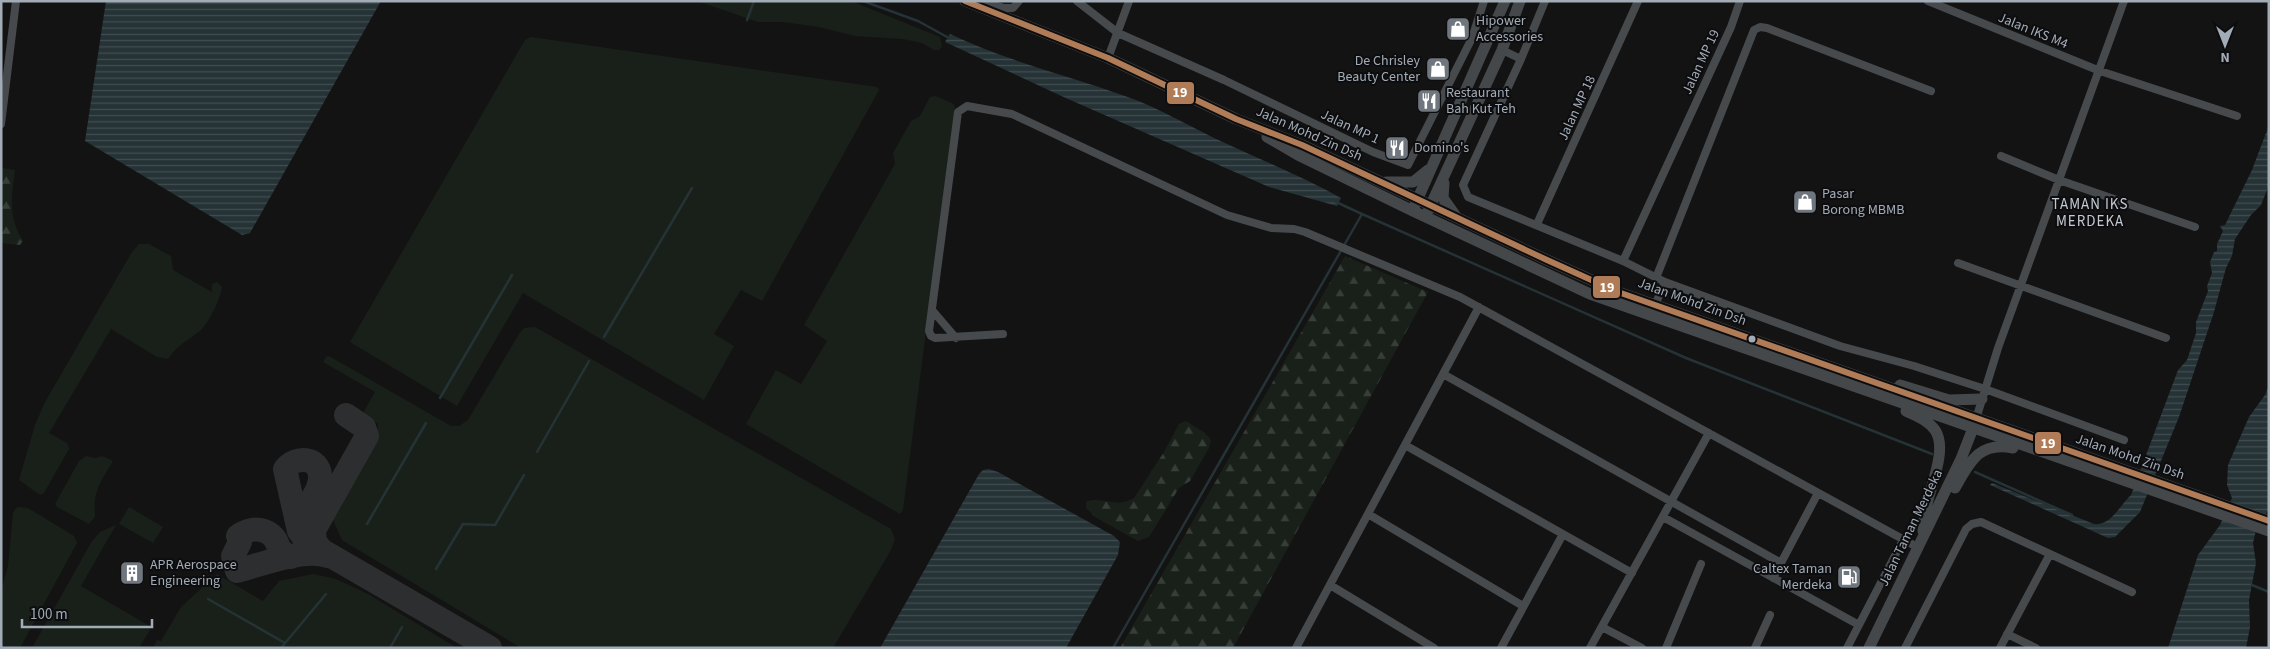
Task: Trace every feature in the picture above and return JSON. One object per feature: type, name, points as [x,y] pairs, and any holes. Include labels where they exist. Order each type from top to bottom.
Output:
[{"type":"main road","points":[[965,1],[1108,58],[1236,119]]},
{"type":"main road","points":[[1413,212],[1505,1]]},
{"type":"main road","points":[[1426,217],[1448,164],[1502,50],[1520,1]]},
{"type":"main road","name":"Jalan Mohd Zin Dsh","points":[[1236,119],[1302,145],[1547,260],[1655,305],[1866,385]]},
{"type":"main road","name":"Jalan Mohd Zin Dsh","points":[[1236,119],[1298,155],[1413,212],[1590,294],[1866,385],[2101,468],[2269,531]]},
{"type":"main road","points":[[1377,181],[1407,184],[1420,178],[1433,164]]},
{"type":"main road","points":[[1448,164],[1443,194],[1446,204],[1460,220]]},
{"type":"main road","points":[[1866,385],[1890,382],[1950,400],[1983,394]]},
{"type":"main road","points":[[1866,385],[1930,424],[1938,437],[1940,447],[1926,508],[1920,546]]},
{"type":"main road","name":"Jalan Mohd Zin Dsh","points":[[1974,423],[2051,455],[2101,468],[2269,521]]},
{"type":"main road","name":"Jalan Taman Merdeka","points":[[1869,648],[1961,460],[1974,423]]},
{"type":"main road","points":[[1920,546],[1967,467],[1981,452],[1994,445],[2051,455]]},
{"type":"street","points":[[1,124],[16,1]]},
{"type":"street","points":[[982,1],[1004,8],[1013,8],[1019,1]]},
{"type":"street","points":[[1077,1],[1118,33]]},
{"type":"street","points":[[1108,58],[1129,1]]},
{"type":"street","name":"Jalan MP 1","points":[[1118,33],[1224,80],[1373,152],[1408,165],[1472,38],[1484,1]]},
{"type":"street","points":[[1545,1],[1521,59],[1463,185],[1464,191],[1468,196],[1623,261],[1664,282],[1855,351],[1914,366],[1983,394],[2124,440]]},
{"type":"street","name":"Jalan MP 18","points":[[1537,224],[1638,1]]},
{"type":"street","name":"Jalan MP 19","points":[[1623,261],[1731,27],[1740,1]]},
{"type":"street","name":"Jalan IKS M4","points":[[1928,1],[2100,71],[2237,116]]},
{"type":"street","points":[[1974,423],[2124,1]]},
{"type":"street","points":[[1656,278],[1754,30],[1760,27],[1767,28],[1931,92]]},
{"type":"street","points":[[1502,50],[1521,59]]},
{"type":"street","points":[[1003,334],[935,338],[931,336],[929,331],[958,112],[967,106],[1012,114],[1227,215],[1271,228],[1294,229],[1338,245],[1440,288],[1479,307],[1903,540],[1920,546]]},
{"type":"street","points":[[2001,156],[2059,180],[2195,227]]},
{"type":"street","points":[[1958,263],[2166,338]]},
{"type":"street","points":[[1655,305],[1664,282]]},
{"type":"street","points":[[1296,648],[1479,307]]},
{"type":"street","points":[[932,310],[956,338]]},
{"type":"street","points":[[1443,374],[1781,564]]},
{"type":"street","points":[[1590,648],[1709,433]]},
{"type":"street","points":[[1405,445],[1632,573]]},
{"type":"street","points":[[1773,578],[1818,492]]},
{"type":"street","points":[[1368,514],[1523,606]]},
{"type":"street","points":[[1663,517],[1859,625]]},
{"type":"street","points":[[1905,648],[1966,529],[1972,524],[1981,522],[2132,592]]},
{"type":"street","points":[[1503,647],[1523,606],[1563,534]]},
{"type":"street","points":[[1847,648],[1903,540]]},
{"type":"street","points":[[2000,648],[2050,554]]},
{"type":"street","points":[[1666,648],[1701,564]]},
{"type":"street","points":[[1330,584],[1434,648]]},
{"type":"street","points":[[1755,648],[1770,615]]},
{"type":"street","points":[[1602,627],[1642,648]]},
{"type":"street","points":[[2008,634],[2036,648]]},
{"type":"green space","points":[[697,1],[851,1],[940,37],[942,46],[939,50],[934,50],[922,43],[903,39],[855,36],[819,27],[783,22],[758,22]]},
{"type":"green space","points":[[531,37],[877,87],[879,90],[762,301],[741,290],[714,334],[734,346],[704,400],[523,293],[457,406],[350,342],[525,40]]},
{"type":"green space","points":[[935,96],[955,106],[903,510],[900,514],[746,424],[776,370],[801,384],[827,341],[804,325],[895,164],[893,153],[911,121],[920,116],[930,97]]},
{"type":"green space","points":[[1,168],[15,170],[12,207],[15,224],[23,241],[20,245],[1,243]]},
{"type":"green space","points":[[139,244],[149,244],[171,256],[173,270],[212,292],[212,284],[217,282],[222,287],[217,303],[201,330],[179,346],[168,359],[157,357],[111,329],[49,433],[67,443],[69,449],[44,493],[40,495],[19,480],[35,425],[45,402],[132,252]]},
{"type":"green space","points":[[1345,256],[1428,292],[1233,648],[1120,648]]},
{"type":"green space","points":[[535,327],[891,529],[895,539],[891,550],[833,648],[521,648],[342,540],[331,515],[367,458],[377,434],[378,424],[363,413],[375,392],[323,362],[326,357],[329,356],[451,426],[459,426],[468,420],[519,334],[524,328]]},
{"type":"green space","points":[[1186,421],[1205,433],[1211,440],[1209,448],[1190,481],[1179,488],[1149,537],[1138,541],[1095,517],[1086,508],[1086,502],[1091,500],[1121,502],[1134,498],[1164,452],[1179,424]]},
{"type":"green space","points":[[86,456],[95,458],[102,456],[113,461],[98,487],[95,500],[95,517],[89,524],[57,507],[55,504],[79,461]]},
{"type":"green space","points":[[17,507],[28,508],[74,536],[77,543],[20,648],[1,648],[1,590],[8,566],[13,513]]},
{"type":"green space","points":[[129,507],[163,527],[153,543],[119,524]]},
{"type":"green space","points":[[116,525],[81,586],[148,625],[150,630],[139,648],[32,648],[92,541],[100,532]]},
{"type":"green space","points":[[217,574],[263,601],[279,581],[313,574],[336,579],[368,594],[457,648],[153,648],[157,640],[161,641],[181,607]]},
{"type":"shaded area","points":[[106,1],[381,1],[250,233],[242,235],[85,141]]},
{"type":"shaded area","points":[[950,34],[1015,60],[1138,101],[1341,198],[1337,206],[1269,187],[1068,99],[945,42]]},
{"type":"shaded area","points":[[2269,125],[2269,185],[2261,205],[2251,215],[2235,239],[2232,256],[2226,268],[2214,312],[2179,417],[2140,512],[2115,537],[2108,538],[1990,485],[1992,483],[2094,524],[2105,522],[2115,514],[2131,495],[2178,370],[2187,360],[2196,333],[2196,322],[2208,291],[2207,286],[2212,273],[2210,262],[2214,252],[2217,251],[2217,244],[2223,231],[2220,226],[2225,225],[2252,170]]},
{"type":"shaded area","points":[[2269,385],[2269,509],[2256,530],[2253,543],[2256,563],[2249,600],[2250,627],[2246,648],[2168,648],[2198,555],[2220,525],[2232,498],[2227,485],[2228,465],[2249,417],[2265,395]]},
{"type":"shaded area","points":[[989,469],[998,472],[1114,536],[1120,542],[1118,555],[1066,648],[880,648],[979,474],[983,470]]},
{"type":"waterway","points":[[747,20],[754,1]]},
{"type":"waterway","points":[[863,1],[918,21],[949,38]]},
{"type":"waterway","points":[[604,337],[692,188]]},
{"type":"waterway","points":[[1336,202],[1362,214]]},
{"type":"waterway","points":[[1113,648],[1362,214],[1686,358],[1932,454]]},
{"type":"waterway","points":[[440,398],[512,275]]},
{"type":"waterway","points":[[537,452],[589,361]]},
{"type":"waterway","points":[[367,524],[426,423]]},
{"type":"waterway","points":[[1975,472],[2072,515]]},
{"type":"waterway","points":[[436,569],[463,524],[495,525],[524,475]]},
{"type":"waterway","points":[[2252,585],[2269,592]]},
{"type":"waterway","points":[[281,648],[326,594]]},
{"type":"waterway","points":[[208,599],[285,643]]},
{"type":"waterway","points":[[390,648],[402,627]]},
{"type":"taxiway","points":[[323,552],[315,542],[314,530],[367,436],[364,427],[346,415]]},
{"type":"taxiway","points":[[302,515],[314,497],[320,481],[319,469],[316,465],[306,460],[295,462],[285,469],[299,531],[307,542],[490,648]]},
{"type":"taxiway","points":[[291,557],[279,550],[274,537],[269,533],[257,530],[244,532],[238,536],[240,542],[233,556],[237,571],[271,561],[283,558],[295,555],[318,554],[328,556]]},
{"type":"transit line","name":"19","points":[[965,1],[1108,58],[1236,119],[1302,145],[1618,292],[2269,521]]},
{"type":"place","name":"Hipower Accessories","points":[[1458,29]]},
{"type":"place","name":"De Chrisley Beauty Center","points":[[1438,69]]},
{"type":"place","name":"Restaurant Bah Kut Teh","points":[[1429,101]]},
{"type":"place","name":"Domino's","points":[[1397,148]]},
{"type":"place","name":"Pasar Borong MBMB","points":[[1805,202]]},
{"type":"place","name":"APR Aerospace Engineering","points":[[132,573]]},
{"type":"place","name":"Caltex Taman Merdeka","points":[[1849,577]]},
{"type":"district","name":"TAMAN IKS MERDEKA","points":[[2090,212]]}]
